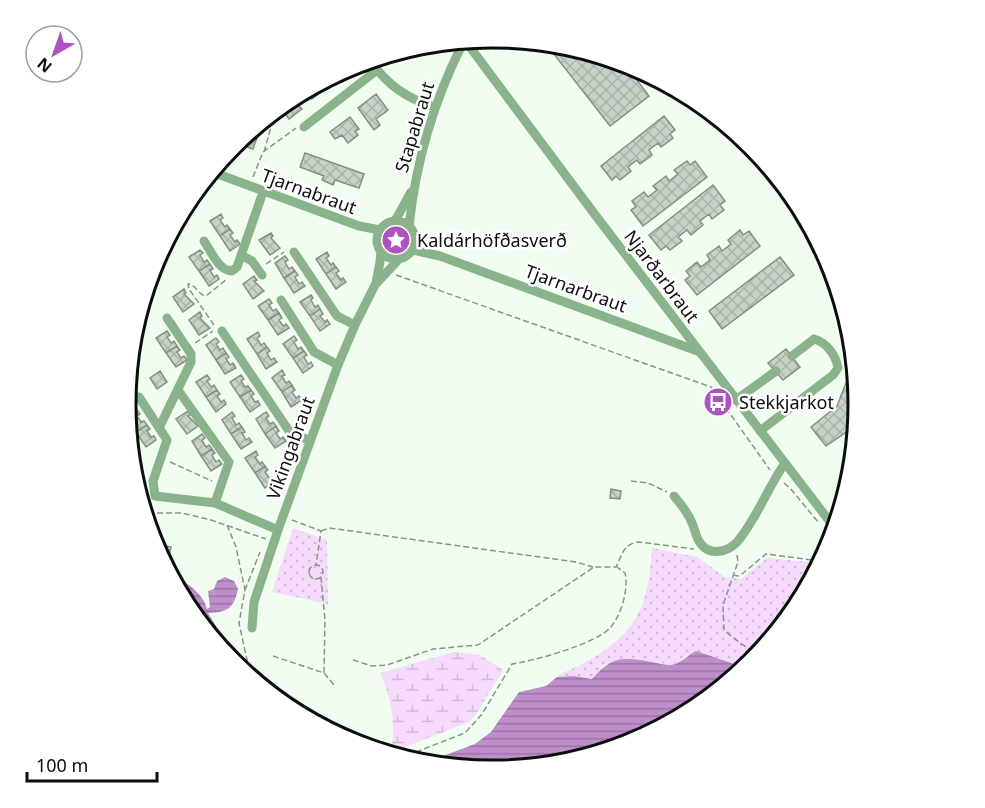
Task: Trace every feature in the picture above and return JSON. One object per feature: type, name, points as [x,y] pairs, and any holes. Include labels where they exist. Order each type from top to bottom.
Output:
[{"type":"street","name":"Njarðarbraut","points":[[470,49],[829,520]]},
{"type":"street","name":"Stapabraut","points":[[410,226],[413,187],[434,107],[462,50]]},
{"type":"street","points":[[304,128],[377,70],[411,100],[434,107]]},
{"type":"street","name":"Tjarnabraut","points":[[220,175],[359,226],[380,230]]},
{"type":"street","name":"Stapabraut","points":[[395,221],[413,187]]},
{"type":"street","points":[[204,241],[221,267],[232,271],[237,267],[263,192]]},
{"type":"street","points":[[395,221],[410,226],[416,240],[413,250],[405,258],[389,258],[381,251],[377,241],[380,230],[395,221]]},
{"type":"street","name":"Tjarnabraut","points":[[359,226],[377,241]]},
{"type":"street","name":"Tjarnarbraut","points":[[416,240],[440,256]]},
{"type":"street","name":"Tjarnarbraut","points":[[413,250],[440,256],[700,352]]},
{"type":"street","name":"Vikingabraut","points":[[375,285],[381,251]]},
{"type":"street","points":[[294,252],[337,316],[355,325]]},
{"type":"street","points":[[241,255],[252,261],[260,272]]},
{"type":"street","name":"Vikingabraut","points":[[252,628],[254,602],[274,528],[283,516],[338,365],[375,285],[399,259]]},
{"type":"street","points":[[281,300],[314,352],[338,365]]},
{"type":"street","points":[[159,428],[192,363],[191,354],[167,318]]},
{"type":"street","points":[[222,331],[290,431],[310,441]]},
{"type":"street","points":[[760,431],[838,368],[837,362],[822,341],[814,339],[792,356]]},
{"type":"street","points":[[736,400],[776,371]]},
{"type":"street","points":[[178,390],[229,462],[214,503]]},
{"type":"street","points":[[139,397],[167,440],[153,481],[155,496],[214,503],[274,528]]},
{"type":"street","points":[[674,496],[691,521],[700,544],[711,552],[723,551],[735,544],[785,463]]},
{"type":"path","points":[[249,186],[264,152],[271,126]]},
{"type":"path","points":[[264,152],[296,128],[304,128]]},
{"type":"path","points":[[260,272],[281,252],[294,252]]},
{"type":"path","points":[[187,348],[216,329],[188,284],[192,284],[201,295],[206,296],[227,279],[232,271]]},
{"type":"path","points":[[387,271],[711,387],[775,477],[790,488],[818,522]]},
{"type":"path","points":[[161,458],[221,485]]},
{"type":"path","points":[[631,481],[648,483],[674,496]]},
{"type":"path","points":[[154,513],[182,513],[227,525],[266,539],[274,528]]},
{"type":"path","points":[[283,516],[321,531],[329,528],[576,562],[594,567],[616,567],[625,573],[628,584],[621,609],[609,629],[585,642],[533,662],[512,664],[482,714],[465,733],[417,752]]},
{"type":"path","points":[[227,525],[236,548],[245,591]]},
{"type":"path","points":[[316,565],[321,531]]},
{"type":"path","points":[[616,567],[624,549],[634,542],[711,552]]},
{"type":"path","points":[[735,544],[738,562],[723,605],[724,630],[750,649]]},
{"type":"path","points":[[247,662],[239,622],[245,591],[261,549]]},
{"type":"path","points":[[733,575],[742,574],[766,554],[812,560]]},
{"type":"path","points":[[316,565],[310,568],[309,575],[316,579],[321,577]]},
{"type":"path","points":[[316,565],[322,568],[323,573],[321,577],[325,620],[324,673]]},
{"type":"path","points":[[353,660],[372,666],[387,665],[433,649],[478,645],[594,567]]},
{"type":"path","points":[[273,656],[324,673],[334,685]]},
{"type":"green space","points":[[293,528],[327,540],[328,604],[272,592]]},
{"type":"green space","points":[[652,548],[697,557],[725,577],[741,579],[767,558],[811,562],[791,598],[788,598],[785,607],[775,621],[735,665],[687,655],[681,661],[671,665],[632,658],[603,665],[592,679],[573,676],[557,677],[604,651],[629,628],[643,602]]},
{"type":"green space","points":[[454,652],[480,655],[503,670],[469,722],[403,748],[392,745],[393,726],[389,699],[380,673]]},
{"type":"shaded area","points":[[225,577],[234,581],[238,589],[232,605],[220,612],[208,613],[221,634],[196,602],[184,581],[199,594],[207,609],[210,607],[208,591],[214,589],[217,581]]},
{"type":"shaded area","points":[[696,651],[735,665],[690,700],[670,712],[629,733],[585,748],[516,759],[492,760],[442,756],[475,744],[491,732],[519,692],[546,686],[557,677],[573,676],[592,679],[605,666],[619,660],[633,659],[671,665]]},
{"type":"building","points":[[554,54],[585,60],[636,78],[649,96],[610,126]]},
{"type":"building","points":[[376,94],[388,110],[376,119],[380,125],[374,130],[358,108]]},
{"type":"building","points":[[299,106],[302,109],[289,119],[286,115]]},
{"type":"building","points":[[664,116],[675,130],[670,134],[673,138],[661,147],[658,143],[649,150],[652,155],[640,164],[637,160],[628,167],[631,171],[620,180],[616,176],[612,180],[601,166]]},
{"type":"building","points":[[350,117],[359,129],[355,131],[358,135],[348,143],[342,135],[335,139],[330,132]]},
{"type":"building","points":[[257,137],[253,149],[247,147]]},
{"type":"building","points":[[305,153],[364,174],[359,188],[335,180],[333,185],[322,180],[324,176],[300,167]]},
{"type":"building","points":[[687,161],[690,165],[695,161],[707,177],[643,226],[631,210],[636,207],[632,201],[644,192],[648,197],[657,190],[653,186],[666,176],[669,181],[678,174],[674,170]]},
{"type":"building","points":[[713,185],[725,201],[720,205],[724,210],[712,219],[709,214],[700,221],[703,225],[691,235],[687,230],[678,237],[682,241],[670,250],[666,246],[661,250],[649,235]]},
{"type":"building","points":[[221,214],[223,218],[220,220],[225,227],[227,225],[230,229],[220,236],[210,221]]},
{"type":"building","points":[[230,229],[233,233],[230,235],[235,242],[237,240],[240,244],[230,251],[220,236]]},
{"type":"building","points":[[740,230],[743,235],[749,231],[760,246],[697,295],[685,280],[690,276],[686,271],[697,262],[701,267],[710,260],[707,255],[719,246],[722,251],[731,244],[728,240]]},
{"type":"building","points":[[271,233],[273,236],[271,238],[280,248],[270,255],[259,240]]},
{"type":"building","points":[[200,250],[203,253],[200,255],[204,262],[207,260],[210,264],[199,271],[189,257]]},
{"type":"building","points":[[327,252],[329,256],[326,258],[331,265],[333,263],[336,267],[326,274],[316,259]]},
{"type":"building","points":[[285,256],[289,269],[292,267],[295,271],[284,278],[275,263]]},
{"type":"building","points":[[780,257],[794,275],[722,329],[709,311]]},
{"type":"building","points":[[210,264],[214,277],[217,275],[219,279],[209,286],[199,271]]},
{"type":"building","points":[[336,267],[339,271],[336,273],[341,280],[343,278],[346,282],[336,289],[326,274]]},
{"type":"building","points":[[295,271],[299,284],[302,282],[305,286],[294,293],[284,278]]},
{"type":"building","points":[[254,276],[257,280],[254,281],[264,291],[253,299],[243,284]]},
{"type":"building","points":[[184,289],[186,293],[184,294],[194,304],[183,312],[173,297]]},
{"type":"building","points":[[311,295],[315,307],[318,305],[320,309],[310,316],[300,302]]},
{"type":"building","points":[[269,299],[272,303],[269,305],[273,311],[276,309],[279,313],[268,320],[258,306]]},
{"type":"building","points":[[320,309],[323,314],[320,316],[330,324],[320,331],[310,316]]},
{"type":"building","points":[[200,312],[202,316],[200,318],[210,328],[199,335],[189,320]]},
{"type":"building","points":[[279,313],[282,318],[279,320],[283,326],[286,324],[289,328],[278,335],[268,320]]},
{"type":"building","points":[[167,331],[170,335],[167,337],[171,343],[174,341],[177,346],[166,353],[156,338]]},
{"type":"building","points":[[258,332],[260,336],[257,338],[261,345],[264,343],[267,347],[257,354],[247,339]]},
{"type":"building","points":[[294,336],[298,349],[301,347],[304,351],[293,358],[283,344]]},
{"type":"building","points":[[216,338],[219,342],[216,344],[220,350],[223,348],[226,353],[216,360],[206,345]]},
{"type":"building","points":[[177,346],[180,350],[177,352],[181,358],[184,356],[187,360],[176,367],[166,353]]},
{"type":"building","points":[[267,347],[271,360],[274,358],[277,362],[266,369],[257,354]]},
{"type":"building","points":[[786,349],[800,367],[783,380],[768,363]]},
{"type":"building","points":[[304,351],[308,364],[311,362],[313,366],[303,373],[293,358]]},
{"type":"building","points":[[226,353],[229,357],[226,359],[230,365],[233,363],[236,368],[225,374],[216,360]]},
{"type":"building","points":[[282,370],[286,383],[289,381],[292,385],[282,392],[272,378]]},
{"type":"building","points":[[160,371],[167,382],[157,389],[150,378]]},
{"type":"building","points":[[207,375],[210,379],[207,381],[211,387],[214,385],[217,390],[206,397],[196,382]]},
{"type":"building","points":[[241,375],[244,379],[241,381],[245,387],[248,386],[251,390],[240,397],[230,382]]},
{"type":"building","points":[[848,382],[847,431],[826,446],[811,427],[837,406]]},
{"type":"building","points":[[292,385],[295,390],[292,392],[296,398],[299,396],[302,400],[291,407],[282,392]]},
{"type":"building","points":[[217,390],[220,394],[217,396],[221,402],[224,400],[226,404],[216,412],[206,397]]},
{"type":"building","points":[[251,390],[254,394],[251,396],[260,405],[250,412],[240,397]]},
{"type":"building","points":[[136,410],[140,414],[137,416],[141,422],[144,421],[147,425],[138,431],[137,427]]},
{"type":"building","points":[[188,411],[190,415],[188,416],[198,426],[187,434],[176,419]]},
{"type":"building","points":[[232,412],[236,425],[239,423],[242,427],[231,434],[222,420]]},
{"type":"building","points":[[266,412],[269,416],[266,418],[270,424],[273,422],[276,426],[265,434],[256,419]]},
{"type":"building","points":[[147,425],[150,429],[147,431],[156,440],[146,447],[138,431]]},
{"type":"building","points":[[276,426],[279,431],[276,433],[280,439],[283,437],[286,441],[275,448],[265,434]]},
{"type":"building","points":[[242,427],[246,440],[249,438],[252,442],[241,449],[231,434]]},
{"type":"building","points":[[202,434],[206,447],[209,445],[212,449],[201,456],[192,441]]},
{"type":"building","points":[[212,449],[216,462],[219,460],[222,464],[211,471],[201,456]]},
{"type":"building","points":[[256,451],[258,455],[255,457],[260,464],[262,462],[265,466],[255,473],[245,458]]},
{"type":"building","points":[[265,466],[268,470],[265,472],[270,479],[272,477],[275,481],[265,488],[255,473]]},
{"type":"building","points":[[611,489],[621,491],[620,499],[610,498]]},
{"type":"place","name":"Kaldárhöfðasverð","points":[[396,240]]},
{"type":"place","name":"Stekkjarkot","points":[[718,402]]}]
